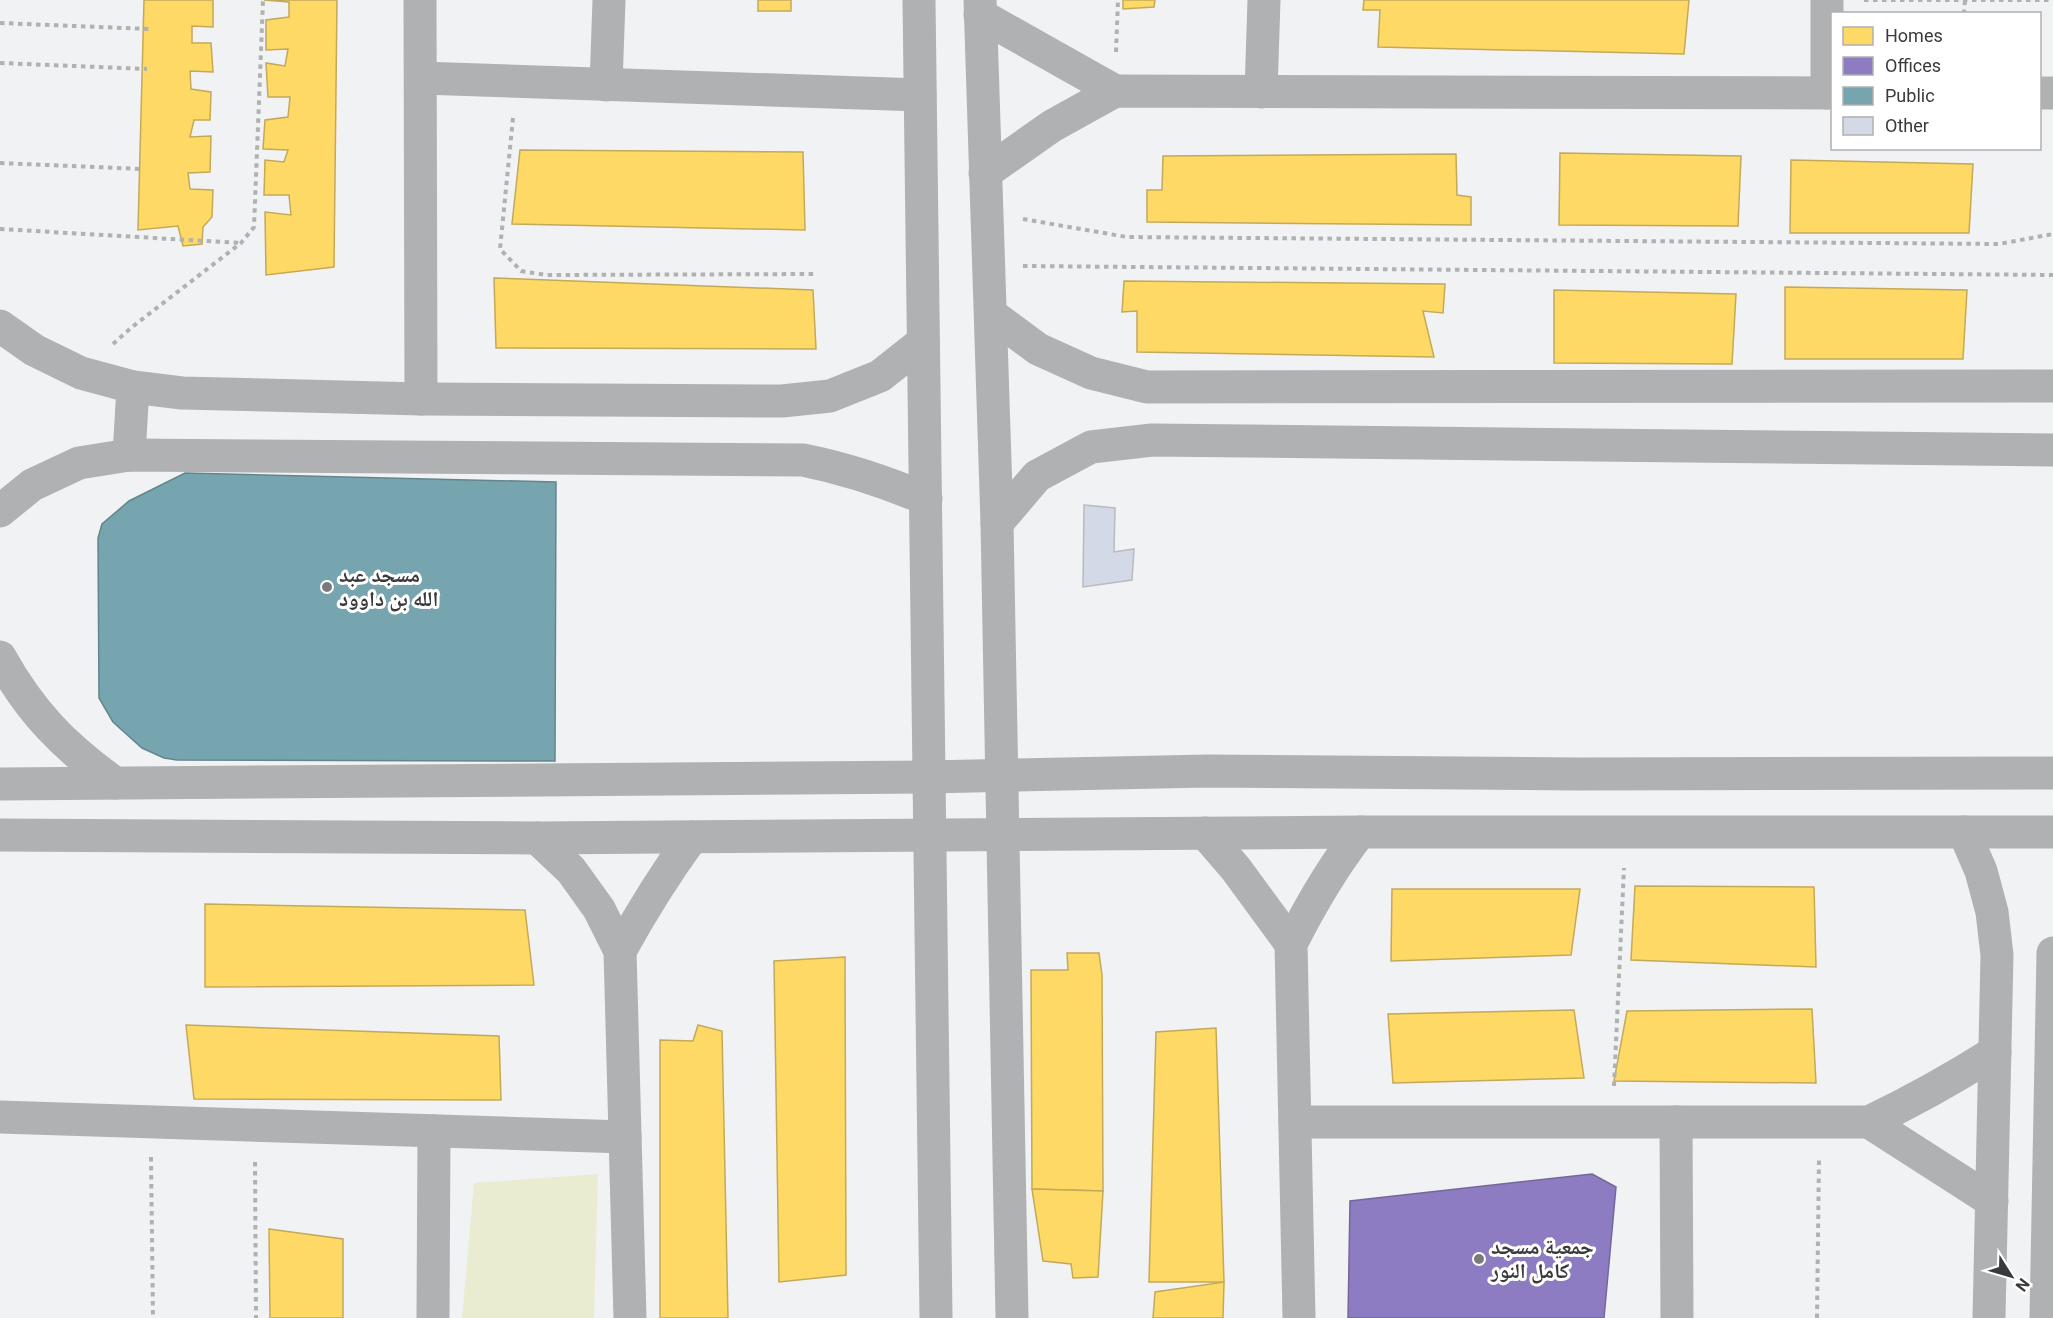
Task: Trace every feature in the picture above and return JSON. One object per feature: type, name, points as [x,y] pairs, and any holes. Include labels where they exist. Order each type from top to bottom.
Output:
[{"type":"street","points":[[420,0],[421,399]]},
{"type":"street","points":[[606,85],[609,0]]},
{"type":"street","points":[[919,0],[936,1318]]},
{"type":"street","points":[[1261,92],[1264,0]]},
{"type":"street","points":[[985,173],[1052,126],[1115,92],[1830,93],[1827,0]]},
{"type":"street","points":[[980,8],[1115,92]]},
{"type":"street","points":[[980,8],[992,315],[1012,1318]]},
{"type":"street","points":[[420,78],[920,95]]},
{"type":"street","points":[[992,315],[1038,349],[1091,373],[1147,387],[2053,386]]},
{"type":"street","points":[[0,326],[33,350],[81,373],[133,387],[182,393],[421,399],[782,401],[830,396],[880,376],[923,342]]},
{"type":"street","points":[[129,455],[133,387]]},
{"type":"street","points":[[997,523],[1037,476],[1091,447],[1152,440],[2053,450]]},
{"type":"street","points":[[0,511],[32,485],[79,463],[129,455],[803,460],[846,468],[926,499]]},
{"type":"street","points":[[0,657],[16,685],[45,723],[79,757],[116,783]]},
{"type":"street","points":[[0,784],[928,777],[1208,771],[1578,774],[2053,773]]},
{"type":"street","points":[[1299,1318],[1291,944],[1310,905],[1333,867],[1360,832]]},
{"type":"street","points":[[0,835],[537,838],[1360,832],[2053,832]]},
{"type":"street","points":[[1964,832],[1981,871],[1992,912],[1997,955],[1989,1318]]},
{"type":"street","points":[[1205,833],[1236,868],[1291,944]]},
{"type":"street","points":[[620,951],[653,893],[692,837]]},
{"type":"street","points":[[537,838],[571,870],[599,909],[620,951],[630,1318]]},
{"type":"street","points":[[2046,1318],[2051,1181],[2053,953]]},
{"type":"street","points":[[1295,1122],[1869,1122],[1933,1090],[1995,1052]]},
{"type":"street","points":[[0,1117],[625,1137]]},
{"type":"street","points":[[1676,1122],[1677,1318]]},
{"type":"street","points":[[1869,1122],[1992,1201]]},
{"type":"street","points":[[433,1318],[434,1131]]},
{"type":"path","points":[[81,373],[132,327],[241,243],[254,227],[262,0]]},
{"type":"path","points":[[1115,92],[1118,0]]},
{"type":"path","points":[[1827,0],[2053,0]]},
{"type":"path","points":[[0,23],[149,29]]},
{"type":"path","points":[[0,63],[147,69]]},
{"type":"path","points":[[517,81],[500,249],[521,271],[546,275],[816,274]]},
{"type":"path","points":[[0,163],[142,169]]},
{"type":"path","points":[[987,212],[1127,237],[2000,244],[2053,234]]},
{"type":"path","points":[[0,229],[241,243]]},
{"type":"path","points":[[990,266],[2053,275]]},
{"type":"path","points":[[1612,1122],[1626,832]]},
{"type":"path","points":[[151,1122],[153,1318]]},
{"type":"path","points":[[1817,1318],[1820,1122]]},
{"type":"path","points":[[254,1125],[256,1318]]},
{"type":"green space","points":[[598,1174],[594,1318],[462,1318],[474,1183]]},
{"type":"building: Homes","points":[[144,0],[213,0],[213,27],[192,26],[192,43],[211,43],[213,72],[190,71],[191,89],[211,92],[210,120],[194,120],[190,137],[211,136],[210,172],[188,173],[190,189],[213,190],[212,217],[203,227],[202,244],[183,246],[178,226],[138,230]]},
{"type":"building: Homes","points":[[264,0],[337,0],[334,267],[266,275],[265,212],[291,215],[289,195],[264,195],[265,160],[284,162],[288,150],[263,149],[265,120],[288,117],[290,97],[268,97],[266,63],[285,66],[288,49],[266,50],[266,20],[289,17],[289,2]]},
{"type":"building: Homes","points":[[758,0],[791,0],[791,11],[758,11]]},
{"type":"building: Homes","points":[[1123,0],[1155,0],[1154,7],[1123,9]]},
{"type":"building: Homes","points":[[1364,0],[1689,0],[1684,54],[1378,47],[1380,10],[1363,10]]},
{"type":"building: Homes","points":[[520,150],[803,152],[805,230],[512,224]]},
{"type":"building: Homes","points":[[1560,153],[1741,156],[1738,226],[1559,225]]},
{"type":"building: Homes","points":[[1456,154],[1457,195],[1471,197],[1471,225],[1147,222],[1147,190],[1162,190],[1163,156]]},
{"type":"building: Homes","points":[[1791,160],[1973,164],[1969,233],[1790,233]]},
{"type":"building: Homes","points":[[494,278],[813,290],[816,349],[496,348]]},
{"type":"building: Homes","points":[[1124,281],[1445,284],[1443,313],[1423,311],[1434,357],[1137,352],[1137,311],[1122,312]]},
{"type":"building: Homes","points":[[1785,287],[1967,290],[1963,359],[1785,359]]},
{"type":"building: Homes","points":[[1554,290],[1736,294],[1732,364],[1554,363]]},
{"type":"building: Homes","points":[[1635,886],[1814,887],[1816,967],[1631,960]]},
{"type":"building: Homes","points":[[1392,889],[1580,889],[1571,955],[1391,961]]},
{"type":"building: Homes","points":[[205,904],[525,910],[534,985],[205,987]]},
{"type":"building: Homes","points":[[1067,953],[1099,953],[1102,975],[1103,1191],[1032,1189],[1031,970],[1068,970]]},
{"type":"building: Homes","points":[[845,957],[846,1275],[779,1282],[774,961]]},
{"type":"building: Homes","points":[[1812,1009],[1816,1083],[1614,1081],[1627,1011]]},
{"type":"building: Homes","points":[[1574,1010],[1584,1078],[1393,1083],[1388,1014]]},
{"type":"building: Homes","points":[[186,1025],[499,1036],[501,1100],[194,1099]]},
{"type":"building: Homes","points":[[698,1025],[722,1031],[728,1318],[660,1318],[660,1040],[693,1041]]},
{"type":"building: Homes","points":[[1216,1028],[1224,1282],[1149,1282],[1156,1032]]},
{"type":"building: Homes","points":[[1032,1189],[1103,1191],[1098,1277],[1073,1278],[1071,1264],[1043,1261]]},
{"type":"building: Homes","points":[[269,1229],[343,1239],[343,1318],[270,1318]]},
{"type":"building: Homes","points":[[1224,1282],[1223,1318],[1153,1318],[1155,1292]]},
{"type":"building: Offices","name":"جمعية مسجد كامل النور","points":[[1592,1174],[1616,1187],[1604,1318],[1348,1318],[1350,1201]]},
{"type":"building: Public","name":"مسجد عبد الله بن داوود","points":[[185,473],[556,482],[555,761],[177,760],[164,758],[142,748],[113,722],[99,698],[98,538],[102,524],[129,501]]},
{"type":"building: Other","points":[[1084,505],[1115,508],[1114,552],[1134,549],[1132,580],[1083,587]]},
{"type":"place","name":"مسجد عبد الله بن داوود","points":[[327,587]]},
{"type":"place","name":"جمعية مسجد كامل النور","points":[[1479,1259]]}]
